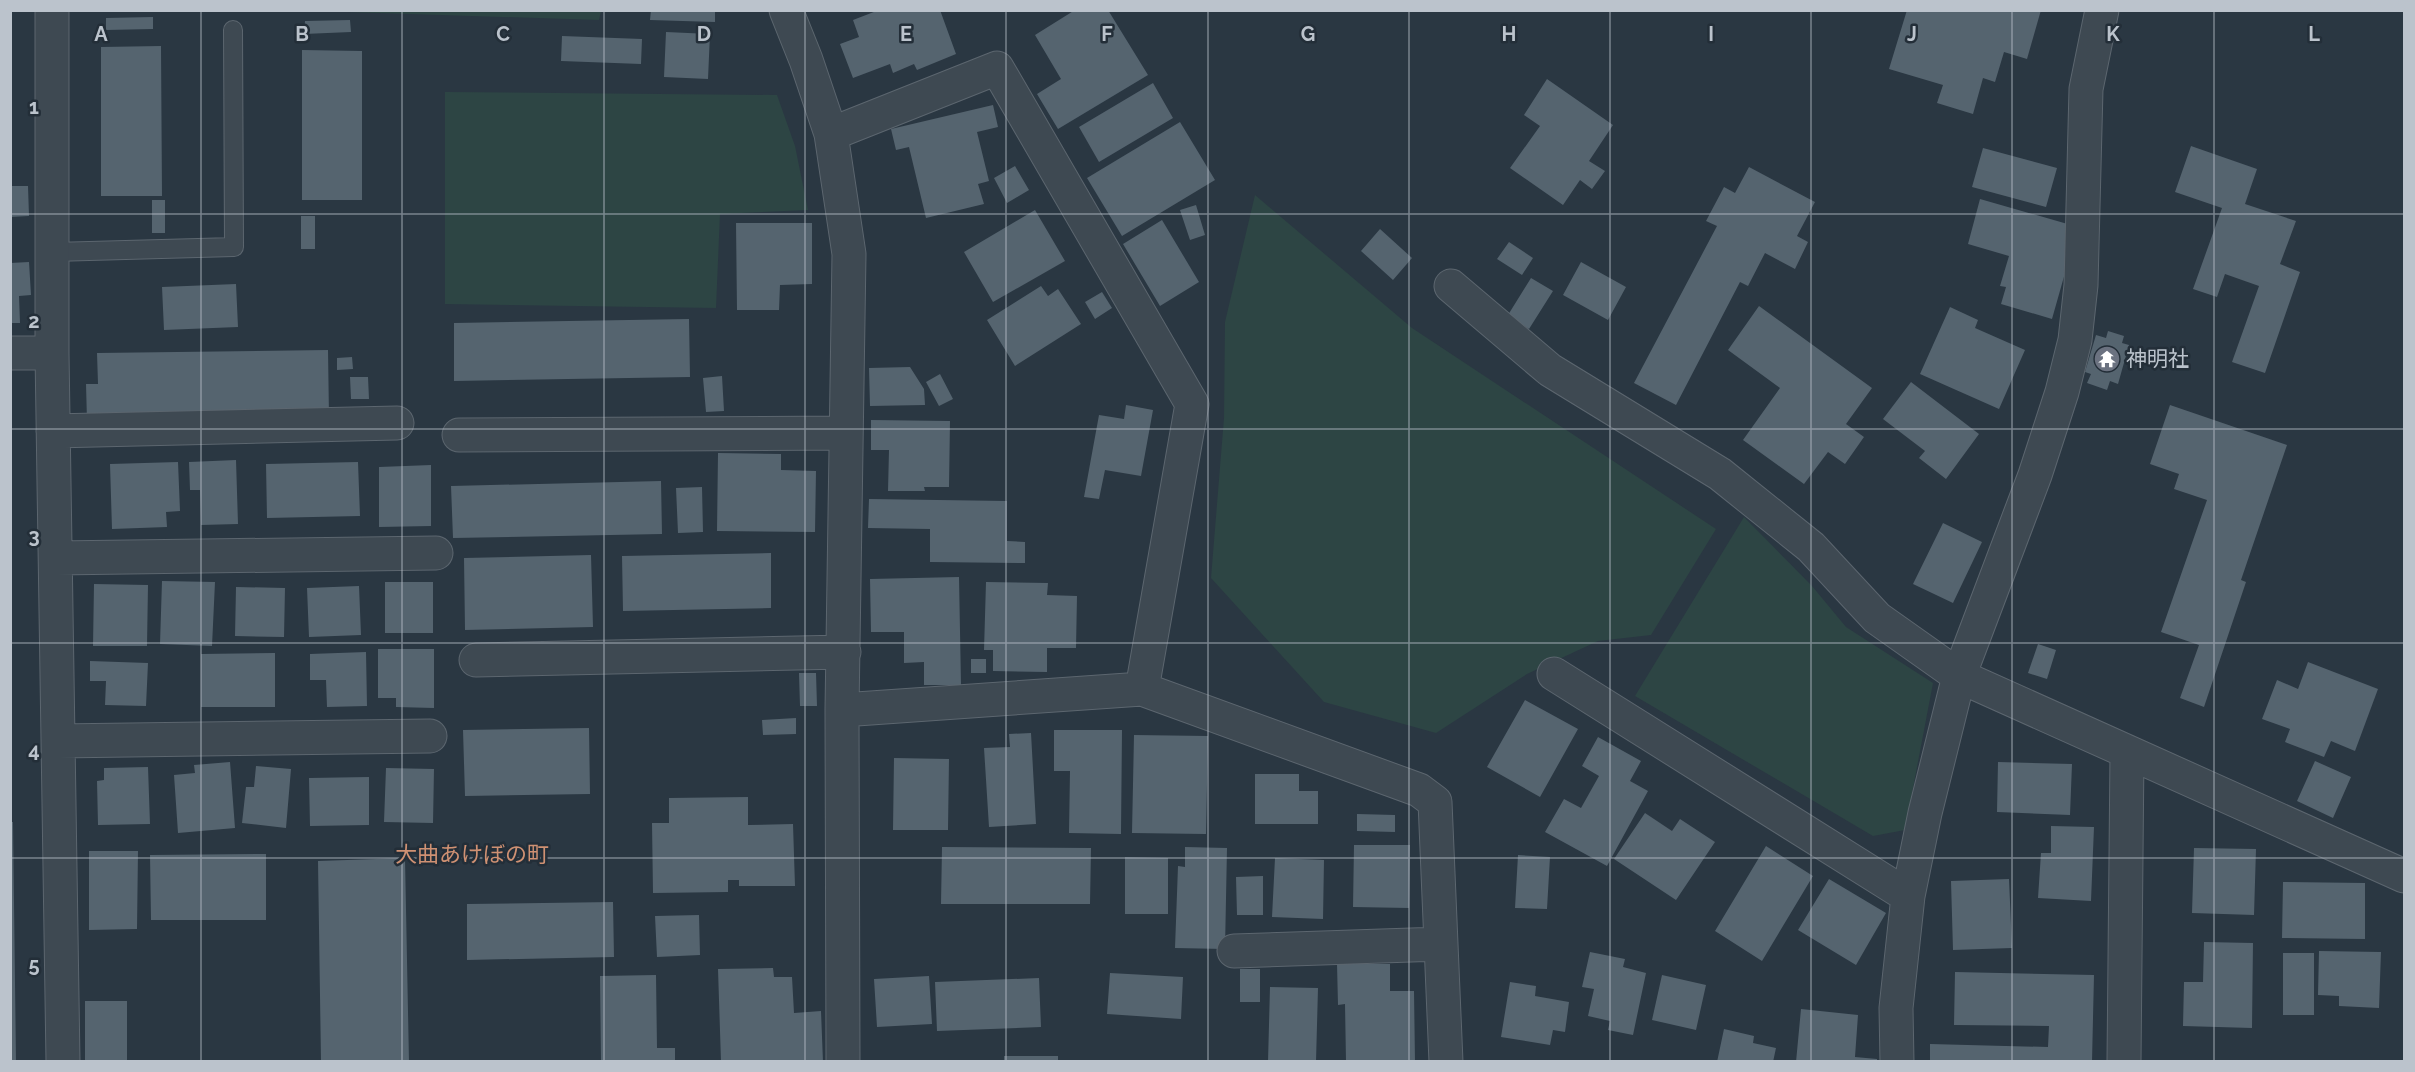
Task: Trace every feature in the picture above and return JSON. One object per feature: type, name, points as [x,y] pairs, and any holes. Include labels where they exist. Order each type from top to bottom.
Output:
[{"type":"street","points":[[52,10],[52,353],[63,1062]]},
{"type":"street","points":[[786,10],[831,134],[849,254],[842,711],[843,1062]]},
{"type":"street","points":[[1897,1062],[1896,1008],[1908,896],[1925,813],[1959,676],[2035,475],[2062,392],[2075,340],[2081,285],[2086,89],[2102,10]]},
{"type":"street","points":[[831,134],[997,68],[1192,404],[1142,689]]},
{"type":"street","points":[[1451,286],[1550,370],[1720,474],[1811,547],[1877,618],[1959,676],[2404,876]]},
{"type":"street","points":[[10,353],[52,353]]},
{"type":"street","points":[[53,431],[397,423]]},
{"type":"street","points":[[459,435],[846,433]]},
{"type":"street","points":[[56,558],[436,553]]},
{"type":"street","points":[[476,660],[844,652]]},
{"type":"street","points":[[1554,674],[1908,896]]},
{"type":"street","points":[[842,711],[1142,689],[1419,790],[1435,802],[1449,1061]]},
{"type":"street","points":[[58,741],[430,736]]},
{"type":"street","points":[[2124,1062],[2127,753]]},
{"type":"street","points":[[1234,951],[1441,944]]},
{"type":"lane","points":[[53,252],[234,247],[233,30]]},
{"type":"green space","points":[[601,10],[599,20],[317,11]]},
{"type":"green space","points":[[445,92],[777,95],[795,146],[808,210],[720,214],[716,308],[445,304]]},
{"type":"green space","points":[[1255,195],[1412,328],[1716,529],[1651,635],[1598,641],[1527,674],[1436,733],[1324,702],[1211,578],[1224,418],[1225,322]]},
{"type":"green space","points":[[1744,517],[1812,586],[1846,627],[1933,683],[1905,830],[1873,836],[1635,696]]},
{"type":"building","points":[[651,10],[715,10],[715,22],[650,20]]},
{"type":"building","points":[[879,10],[940,10],[956,54],[917,70],[914,64],[893,73],[890,64],[853,78],[840,44],[859,37],[853,20]]},
{"type":"building","points":[[1075,10],[1108,10],[1148,75],[1058,129],[1037,94],[1061,79],[1035,35]]},
{"type":"building","points":[[1907,10],[2041,10],[2027,59],[2004,52],[1995,82],[1983,78],[1973,114],[1937,103],[1943,85],[1889,69]]},
{"type":"building","points":[[153,17],[153,29],[106,30],[106,18]]},
{"type":"building","points":[[350,20],[351,32],[304,34],[305,21]]},
{"type":"building","points":[[666,32],[710,34],[708,79],[664,77]]},
{"type":"building","points":[[562,36],[642,39],[641,64],[561,61]]},
{"type":"building","points":[[161,46],[162,196],[101,196],[101,47]]},
{"type":"building","points":[[302,50],[362,51],[362,200],[302,200]]},
{"type":"building","points":[[1547,79],[1613,125],[1589,161],[1605,171],[1592,189],[1580,180],[1563,205],[1510,168],[1540,126],[1524,115]]},
{"type":"building","points":[[1153,83],[1173,118],[1099,162],[1079,127]]},
{"type":"building","points":[[993,105],[998,127],[977,132],[989,181],[978,184],[984,204],[926,218],[909,147],[896,150],[891,129]]},
{"type":"building","points":[[1180,122],[1215,180],[1122,236],[1087,178]]},
{"type":"building","points":[[2191,146],[2257,169],[2245,204],[2296,221],[2280,264],[2300,272],[2265,373],[2232,362],[2259,286],[2225,274],[2217,297],[2193,289],[2222,208],[2175,192]]},
{"type":"building","points":[[1983,148],[2057,168],[2046,207],[1972,187]]},
{"type":"building","points":[[1015,166],[1029,190],[1007,203],[994,178]]},
{"type":"building","points":[[1749,167],[1815,202],[1797,236],[1808,242],[1795,269],[1765,253],[1748,286],[1740,282],[1676,405],[1634,383],[1717,226],[1706,221],[1724,187],[1735,193]]},
{"type":"building","points":[[10,186],[28,186],[29,216],[10,217]]},
{"type":"building","points":[[1980,199],[2078,227],[2052,319],[2001,304],[2006,287],[2000,286],[2009,256],[1968,244]]},
{"type":"building","points":[[152,200],[165,200],[165,233],[152,233]]},
{"type":"building","points":[[1196,205],[1205,235],[1190,240],[1180,210]]},
{"type":"building","points":[[1035,210],[1065,261],[993,302],[964,252]]},
{"type":"building","points":[[301,216],[315,216],[315,249],[301,249]]},
{"type":"building","points":[[1162,220],[1199,282],[1160,306],[1123,244]]},
{"type":"building","points":[[736,223],[812,223],[812,284],[780,285],[779,310],[737,310]]},
{"type":"building","points":[[1380,229],[1412,258],[1393,280],[1361,251]]},
{"type":"building","points":[[1509,242],[1533,258],[1522,275],[1497,259]]},
{"type":"building","points":[[29,262],[31,295],[19,296],[20,323],[10,323],[10,263]]},
{"type":"building","points":[[1581,262],[1626,287],[1608,320],[1563,295]]},
{"type":"building","points":[[1531,278],[1553,291],[1529,329],[1508,315]]},
{"type":"building","points":[[236,284],[238,327],[164,330],[162,287]]},
{"type":"building","points":[[1041,286],[1048,296],[1058,289],[1081,324],[1015,366],[987,320]]},
{"type":"building","points":[[1102,292],[1112,308],[1095,319],[1085,302]]},
{"type":"building","points":[[1759,306],[1872,388],[1846,424],[1864,437],[1845,464],[1828,452],[1804,484],[1743,440],[1780,388],[1728,350]]},
{"type":"building","points":[[1950,307],[1978,320],[1975,328],[2025,350],[1999,409],[1920,374]]},
{"type":"building","points":[[689,319],[690,377],[454,381],[454,323]]},
{"type":"building","name":"神明社","points":[[2108,331],[2124,336],[2122,343],[2129,345],[2118,384],[2110,381],[2107,390],[2087,383],[2091,374],[2085,372],[2096,335],[2106,338]]},
{"type":"building","points":[[328,350],[329,417],[87,421],[86,384],[98,384],[97,353]]},
{"type":"building","points":[[352,357],[353,369],[337,370],[337,358]]},
{"type":"building","points":[[910,367],[924,389],[925,405],[870,406],[869,368]]},
{"type":"building","points":[[940,374],[953,399],[939,406],[926,382]]},
{"type":"building","points":[[722,376],[724,411],[706,412],[703,378]]},
{"type":"building","points":[[350,377],[368,377],[369,399],[351,399]]},
{"type":"building","points":[[1911,382],[1979,434],[1946,479],[1919,458],[1925,451],[1883,419]]},
{"type":"building","points":[[1126,405],[1153,410],[1141,476],[1105,470],[1099,499],[1084,497],[1099,415],[1124,419]]},
{"type":"building","points":[[2170,405],[2287,445],[2241,580],[2246,582],[2204,707],[2180,698],[2199,645],[2161,632],[2207,500],[2174,489],[2179,474],[2150,464]]},
{"type":"building","points":[[871,420],[950,421],[949,487],[924,487],[925,491],[888,491],[889,450],[871,450]]},
{"type":"building","points":[[718,453],[781,454],[781,470],[816,471],[815,532],[717,531]]},
{"type":"building","points":[[236,460],[238,524],[201,525],[200,490],[190,490],[189,462]]},
{"type":"building","points":[[178,462],[180,511],[166,512],[167,527],[112,529],[110,464]]},
{"type":"building","points":[[358,462],[360,516],[267,518],[266,464]]},
{"type":"building","points":[[431,465],[431,526],[379,527],[379,467]]},
{"type":"building","points":[[661,481],[662,534],[453,538],[451,486]]},
{"type":"building","points":[[702,487],[703,532],[678,533],[676,488]]},
{"type":"building","points":[[869,499],[1007,501],[1007,541],[1025,542],[1025,563],[930,562],[930,529],[868,528]]},
{"type":"building","points":[[1943,523],[1982,542],[1953,603],[1913,584]]},
{"type":"building","points":[[771,553],[771,608],[623,611],[622,556]]},
{"type":"building","points":[[591,555],[593,627],[465,630],[464,558]]},
{"type":"building","points":[[959,577],[961,685],[924,685],[924,662],[904,663],[904,632],[871,632],[870,579]]},
{"type":"building","points":[[162,581],[215,582],[212,646],[160,644]]},
{"type":"building","points":[[385,582],[433,582],[433,633],[385,633]]},
{"type":"building","points":[[986,582],[1048,583],[1047,595],[1077,596],[1076,648],[1047,648],[1047,672],[993,671],[993,650],[984,650]]},
{"type":"building","points":[[94,584],[148,585],[147,646],[93,646]]},
{"type":"building","points":[[359,586],[361,635],[309,637],[307,588]]},
{"type":"building","points":[[236,587],[285,588],[284,637],[235,636]]},
{"type":"building","points":[[2038,644],[2056,650],[2047,679],[2028,673]]},
{"type":"building","points":[[378,649],[434,649],[434,708],[396,707],[396,698],[378,698]]},
{"type":"building","points":[[366,652],[367,706],[327,707],[326,680],[310,680],[310,654]]},
{"type":"building","points":[[275,653],[275,707],[201,707],[201,654]]},
{"type":"building","points":[[971,659],[986,659],[986,673],[971,673]]},
{"type":"building","points":[[90,661],[148,663],[146,706],[105,705],[106,681],[90,681]]},
{"type":"building","points":[[2308,662],[2378,689],[2355,751],[2331,741],[2324,757],[2285,742],[2290,729],[2262,719],[2277,680],[2298,689]]},
{"type":"building","points":[[799,673],[816,673],[817,706],[800,706]]},
{"type":"building","points":[[1525,700],[1578,729],[1540,797],[1487,767]]},
{"type":"building","points":[[796,718],[796,734],[763,735],[762,720]]},
{"type":"building","points":[[589,728],[590,794],[465,796],[463,730]]},
{"type":"building","points":[[1054,730],[1122,730],[1121,834],[1069,833],[1070,771],[1054,771]]},
{"type":"building","points":[[1031,733],[1036,824],[989,827],[984,748],[1010,747],[1009,734]]},
{"type":"building","points":[[1134,735],[1208,736],[1206,834],[1132,833]]},
{"type":"building","points":[[1598,737],[1641,761],[1630,781],[1648,791],[1607,866],[1545,832],[1564,799],[1581,808],[1599,776],[1582,766]]},
{"type":"building","points":[[894,758],[949,759],[948,830],[893,830]]},
{"type":"building","points":[[2315,761],[2351,777],[2333,818],[2297,801]]},
{"type":"building","points":[[230,762],[235,828],[178,833],[174,775],[195,773],[194,765]]},
{"type":"building","points":[[1998,762],[2072,764],[2070,815],[1997,812]]},
{"type":"building","points":[[256,766],[291,769],[286,828],[242,823],[246,787],[254,787]]},
{"type":"building","points":[[148,767],[150,824],[98,825],[97,781],[104,780],[104,768]]},
{"type":"building","points":[[386,768],[434,769],[433,823],[384,822]]},
{"type":"building","points":[[1255,774],[1299,774],[1299,791],[1318,791],[1318,824],[1255,824]]},
{"type":"building","points":[[369,777],[369,825],[310,826],[309,778]]},
{"type":"building","points":[[748,797],[748,825],[793,824],[795,886],[739,886],[739,880],[728,880],[728,892],[653,893],[652,823],[669,823],[669,798]]},
{"type":"building","points":[[1645,813],[1672,831],[1680,819],[1715,842],[1676,900],[1614,859]]},
{"type":"building","points":[[1357,814],[1395,815],[1395,832],[1357,831]]},
{"type":"building","points":[[10,822],[13,822],[16,1062],[10,1062]]},
{"type":"building","points":[[2051,826],[2094,827],[2091,901],[2038,898],[2041,853],[2051,853]]},
{"type":"building","points":[[1354,845],[1410,845],[1409,908],[1353,907]]},
{"type":"building","points":[[1766,846],[1813,876],[1762,961],[1715,931]]},
{"type":"building","points":[[942,847],[1091,848],[1090,904],[941,904]]},
{"type":"building","points":[[1185,847],[1227,848],[1225,949],[1175,948],[1178,866],[1185,867]]},
{"type":"building","points":[[2194,848],[2256,849],[2254,915],[2192,913]]},
{"type":"building","points":[[89,851],[138,851],[137,929],[89,930]]},
{"type":"building","points":[[266,854],[266,920],[151,920],[150,855]]},
{"type":"building","points":[[1518,855],[1550,857],[1547,909],[1515,908]]},
{"type":"building","points":[[1125,857],[1168,858],[1168,914],[1125,914]]},
{"type":"building","points":[[405,858],[409,1062],[321,1062],[318,861]]},
{"type":"building","points":[[1275,858],[1324,860],[1323,919],[1272,917]]},
{"type":"building","points":[[1263,876],[1263,915],[1237,915],[1236,877]]},
{"type":"building","points":[[1829,879],[1886,913],[1856,965],[1798,930]]},
{"type":"building","points":[[2009,879],[2012,948],[1953,950],[1951,881]]},
{"type":"building","points":[[2283,882],[2365,883],[2365,939],[2282,938]]},
{"type":"building","points":[[613,902],[614,957],[467,960],[467,904]]},
{"type":"building","points":[[699,915],[700,955],[657,957],[655,916]]},
{"type":"building","points":[[2204,942],[2253,943],[2252,1028],[2183,1026],[2184,982],[2203,982]]},
{"type":"building","points":[[2319,951],[2381,952],[2379,1008],[2339,1006],[2339,996],[2318,995]]},
{"type":"building","points":[[1590,952],[1625,959],[1623,967],[1646,973],[1633,1035],[1608,1030],[1610,1021],[1588,1016],[1594,989],[1582,987]]},
{"type":"building","points":[[2283,953],[2314,953],[2314,1015],[2283,1015]]},
{"type":"building","points":[[1337,964],[1390,964],[1390,991],[1414,991],[1415,1062],[1346,1062],[1345,1004],[1338,1005]]},
{"type":"building","points":[[773,968],[774,977],[792,977],[794,1013],[821,1011],[823,1062],[721,1062],[718,969]]},
{"type":"building","points":[[1240,969],[1260,969],[1260,1002],[1240,1002]]},
{"type":"building","points":[[1955,972],[2094,975],[2092,1062],[1930,1062],[1930,1044],[2048,1047],[2049,1026],[1954,1025]]},
{"type":"building","points":[[1110,973],[1183,977],[1181,1019],[1107,1014]]},
{"type":"building","points":[[656,975],[657,1048],[675,1048],[675,1062],[601,1062],[600,976]]},
{"type":"building","points":[[1662,975],[1706,985],[1696,1030],[1652,1020]]},
{"type":"building","points":[[929,976],[932,1024],[877,1027],[874,979]]},
{"type":"building","points":[[1039,978],[1041,1027],[937,1031],[935,982]]},
{"type":"building","points":[[1510,982],[1536,986],[1535,996],[1569,1002],[1565,1032],[1553,1030],[1550,1045],[1501,1037]]},
{"type":"building","points":[[1270,987],[1318,988],[1316,1062],[1268,1062]]},
{"type":"building","points":[[85,1001],[127,1001],[127,1062],[85,1062]]},
{"type":"building","points":[[1801,1009],[1858,1015],[1855,1057],[1877,1059],[1877,1062],[1796,1062]]},
{"type":"building","points":[[1724,1029],[1754,1036],[1753,1043],[1776,1048],[1773,1062],[1717,1062]]},
{"type":"building","points":[[1004,1056],[1058,1056],[1058,1062],[1004,1062]]},
{"type":"place","name":"神明社","points":[[2107,359]]},
{"type":"district","name":"大曲あけぼの町","points":[[472,854]]}]
